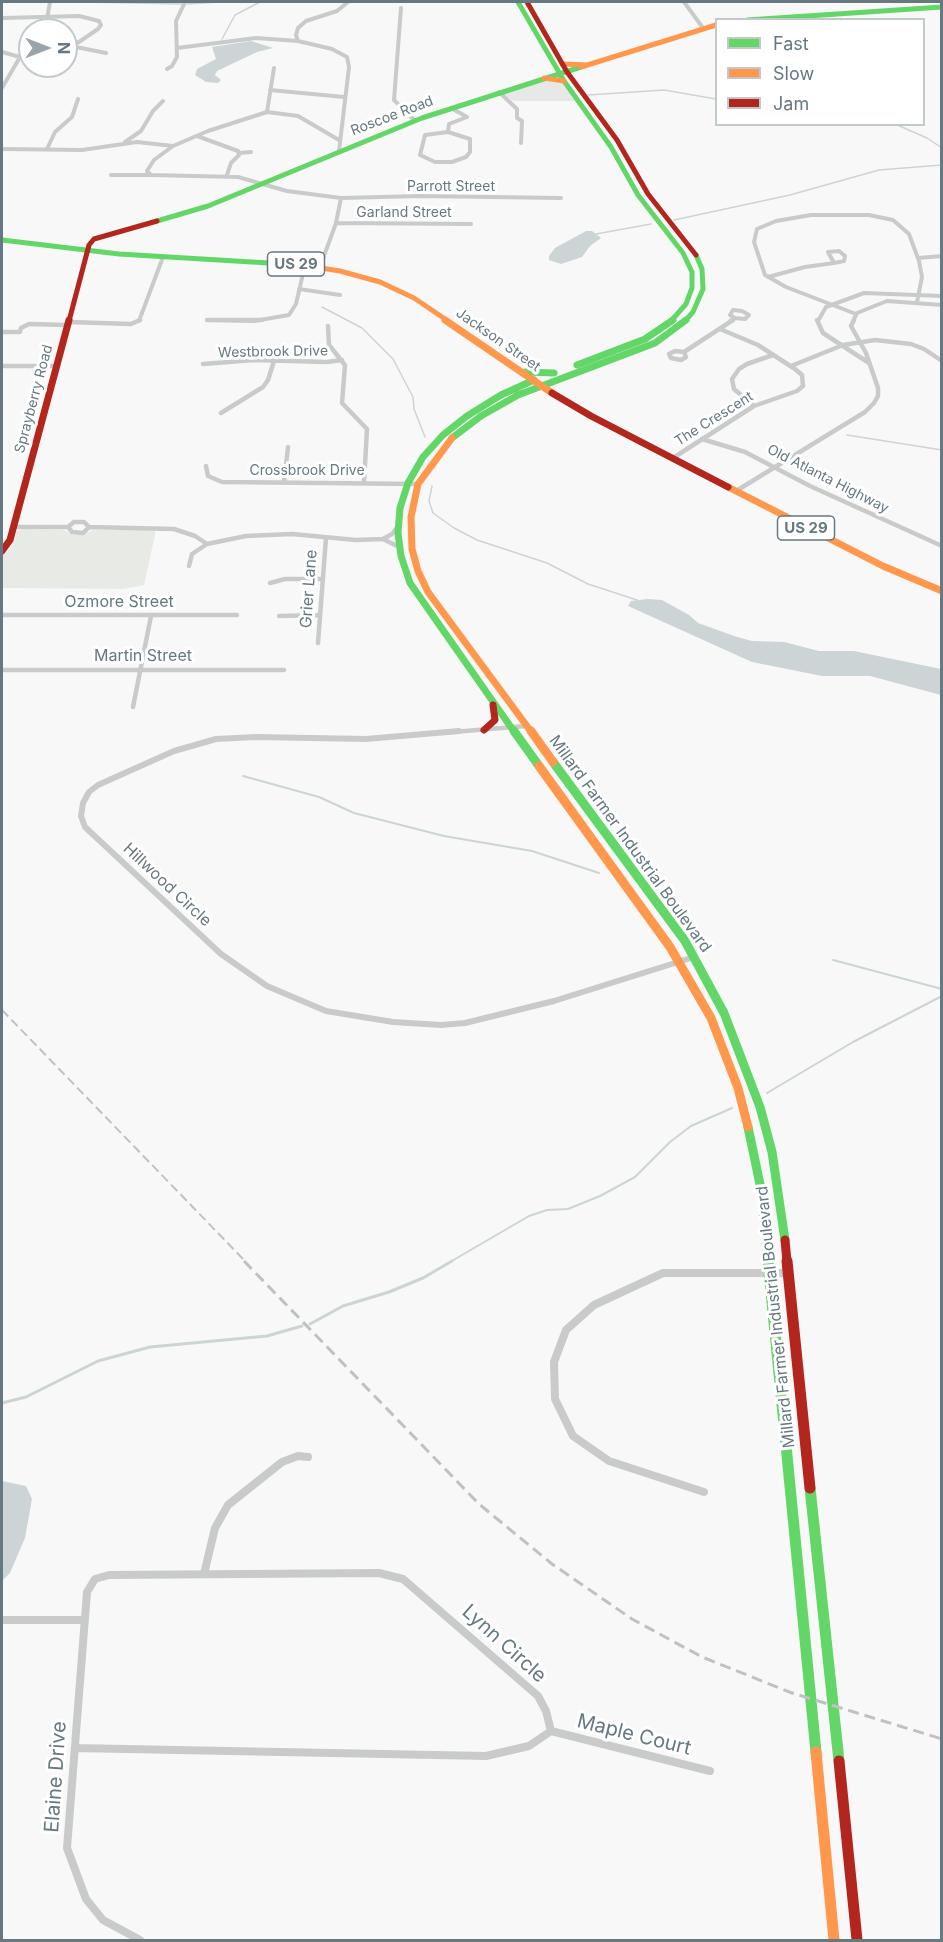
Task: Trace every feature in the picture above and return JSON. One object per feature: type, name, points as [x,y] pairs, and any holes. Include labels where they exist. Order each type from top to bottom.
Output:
[{"type":"main road","name":"Millard Farmer Industrial Boulevard","points":[[518,2],[611,147],[638,195],[683,253],[690,267],[693,283],[686,304],[677,316],[661,330],[645,339],[475,410],[443,435],[423,457],[408,483],[400,508],[399,547],[406,574],[420,600],[679,961],[717,1034],[744,1108],[761,1189],[770,1272],[834,1941]]},
{"type":"main road","name":"Millard Farmer Industrial Boulevard","points":[[527,2],[563,73]]},
{"type":"main road","points":[[772,18],[937,5]]},
{"type":"main road","points":[[563,73],[573,66],[588,65],[715,25]]},
{"type":"main road","name":"Roscoe Road","points":[[88,250],[91,242],[100,236],[187,214],[415,121],[563,73]]},
{"type":"main road","name":"Jackson Street","points":[[2,240],[88,250],[305,265],[374,280],[403,292],[559,397],[874,562],[942,591]]},
{"type":"main road","name":"Sprayberry Road","points":[[2,551],[9,543],[14,527],[88,250]]},
{"type":"main road","points":[[520,372],[558,376],[556,386],[559,397],[542,393],[514,393],[520,372]]},
{"type":"main road","name":"Millard Farmer Industrial Boulevard","points":[[514,393],[459,433],[435,458],[418,484],[412,508],[410,533],[414,556],[428,592],[694,957],[735,1036],[760,1107],[772,1152],[781,1203],[857,1941]]},
{"type":"main road","points":[[484,729],[496,716],[488,693]]},
{"type":"street","points":[[47,18],[50,2]]},
{"type":"street","points":[[167,69],[172,66],[177,57],[176,21],[185,2]]},
{"type":"street","points":[[298,41],[296,35],[302,24],[337,11],[348,2]]},
{"type":"street","points":[[684,2],[703,28]]},
{"type":"street","points":[[401,8],[394,100],[415,121]]},
{"type":"street","points":[[58,18],[79,16],[99,21],[101,25],[98,29],[78,43]]},
{"type":"street","points":[[2,18],[18,18]]},
{"type":"street","points":[[177,48],[256,38],[298,41],[332,50],[347,57],[349,67],[339,151]]},
{"type":"street","points":[[78,47],[106,53]]},
{"type":"street","points":[[2,52],[18,56]]},
{"type":"street","points":[[2,88],[18,60]]},
{"type":"street","points":[[267,112],[274,68]]},
{"type":"street","points":[[270,90],[344,97]]},
{"type":"street","points":[[499,92],[517,109],[517,118],[522,121],[521,143]]},
{"type":"street","points":[[47,149],[56,132],[72,117],[78,99]]},
{"type":"street","points":[[125,142],[141,130],[153,111],[163,101]]},
{"type":"street","points":[[447,132],[449,124],[464,118],[449,109]]},
{"type":"street","points":[[152,175],[148,170],[154,160],[172,146],[267,112],[298,116],[339,140]]},
{"type":"street","points":[[447,132],[457,133],[470,139],[470,152],[466,157],[452,162],[435,162],[420,155],[425,135],[447,132]]},
{"type":"street","points":[[197,136],[239,153],[251,152]]},
{"type":"street","points":[[2,149],[82,150],[125,142],[172,146]]},
{"type":"street","points":[[227,176],[231,162],[239,153]]},
{"type":"street","name":"Parrott Street","points":[[111,175],[227,176],[295,193],[341,198],[420,196],[561,198]]},
{"type":"street","points":[[320,267],[336,223],[341,198]]},
{"type":"street","points":[[856,314],[768,278],[758,254],[754,234],[757,229],[776,221],[799,216],[869,215],[893,220],[909,234],[918,258],[922,277],[917,302]]},
{"type":"street","name":"Garland Street","points":[[336,223],[471,224]]},
{"type":"street","points":[[2,332],[20,332],[21,328],[29,324],[131,324],[139,321],[163,256]]},
{"type":"street","points":[[918,258],[942,256]]},
{"type":"street","points":[[768,278],[805,267],[834,263]]},
{"type":"street","points":[[207,320],[254,321],[289,315],[296,304],[305,265]]},
{"type":"street","points":[[299,289],[340,295]]},
{"type":"street","points":[[870,363],[823,333],[817,320],[826,307],[864,293],[893,292],[942,296]]},
{"type":"street","points":[[736,491],[865,412],[874,403],[878,396],[878,388],[861,342],[852,332],[851,326],[856,314],[887,301],[942,305]]},
{"type":"street","points":[[684,352],[735,318]]},
{"type":"street","points":[[328,326],[329,345],[345,365],[342,403],[346,411],[368,429],[364,483]]},
{"type":"street","points":[[720,329],[758,345],[791,366],[843,345],[887,340],[911,344],[924,349],[942,361]]},
{"type":"street","points":[[754,406],[734,389],[732,379],[739,369],[747,364],[773,355]]},
{"type":"street","name":"Westbrook Drive","points":[[203,364],[342,360]]},
{"type":"street","points":[[221,413],[263,387],[268,380],[274,361]]},
{"type":"street","points":[[2,366],[57,366]]},
{"type":"street","name":"The Crescent","points":[[674,459],[754,406],[797,392],[803,386],[802,375],[791,366]]},
{"type":"street","name":"Old Atlanta Highway","points":[[702,439],[745,452],[810,486],[942,546]]},
{"type":"street","points":[[284,482],[288,447]]},
{"type":"street","name":"Crossbrook Drive","points":[[206,466],[207,475],[218,481],[418,484]]},
{"type":"street","points":[[14,527],[68,527],[74,522],[81,521],[89,527]]},
{"type":"street","points":[[383,539],[392,534],[398,525]]},
{"type":"street","points":[[68,527],[70,531],[78,533],[89,527],[174,529],[195,536],[207,544]]},
{"type":"street","points":[[189,567],[192,554],[207,544],[264,534],[383,539],[399,547]]},
{"type":"street","name":"Grier Lane","points":[[318,643],[326,538]]},
{"type":"street","points":[[270,583],[285,579],[322,579]]},
{"type":"street","name":"Ozmore Street","points":[[2,615],[237,615]]},
{"type":"street","points":[[279,616],[320,615]]},
{"type":"street","points":[[133,707],[151,616]]},
{"type":"street","name":"Martin Street","points":[[2,670],[284,670]]},
{"type":"street","name":"Hillwood Circle","points":[[526,726],[366,739],[256,736],[204,741],[174,751],[98,785],[89,792],[83,803],[81,816],[85,827],[221,954],[267,986],[326,1011],[393,1022],[441,1025],[465,1023],[554,1001],[694,957]]},
{"type":"street","points":[[704,1492],[609,1461],[573,1436],[555,1399],[554,1362],[566,1330],[594,1305],[663,1273],[787,1272]]},
{"type":"street","points":[[204,1574],[215,1528],[228,1505],[282,1462],[298,1455],[308,1457]]},
{"type":"street","name":"Lynn Circle","points":[[85,1620],[87,1592],[94,1579],[102,1576],[379,1573],[403,1579],[538,1696],[546,1711],[551,1731]]},
{"type":"street","points":[[2,1620],[85,1620]]},
{"type":"street","name":"Elaine Drive","points":[[85,1620],[67,1848],[86,1899],[103,1920],[141,1941]]},
{"type":"street","points":[[75,1748],[486,1756],[529,1746],[551,1731]]},
{"type":"street","name":"Maple Court","points":[[551,1731],[710,1772]]},
{"type":"shaded area","points":[[251,41],[273,48],[257,52],[217,71],[215,75],[221,80],[218,83],[206,82],[195,75],[197,69],[216,59],[212,47]]},
{"type":"shaded area","points":[[557,74],[577,101],[513,101],[500,92]]},
{"type":"shaded area","points":[[586,231],[592,231],[601,238],[590,246],[582,257],[561,264],[549,260],[555,248]]},
{"type":"shaded area","points":[[23,529],[64,530],[73,535],[82,535],[93,530],[156,530],[144,585],[124,589],[2,588],[2,553],[10,550],[17,531]]},
{"type":"shaded area","points":[[662,600],[689,615],[698,623],[752,641],[784,642],[819,651],[854,651],[941,669],[941,695],[870,676],[822,676],[752,662],[628,606],[631,601]]},
{"type":"shaded area","points":[[2,1481],[26,1486],[32,1499],[25,1538],[10,1573],[2,1581]]},
{"type":"waterway","points":[[2,2],[40,2]]},
{"type":"waterway","points":[[85,2],[182,4]]},
{"type":"waterway","points":[[187,4],[219,2]]},
{"type":"waterway","points":[[222,39],[235,15],[260,2]]},
{"type":"waterway","points":[[588,95],[664,90],[715,99]]},
{"type":"waterway","points":[[900,126],[927,138],[942,148]]},
{"type":"waterway","points":[[674,220],[790,195],[879,170],[942,165]]},
{"type":"waterway","points":[[596,234],[651,224]]},
{"type":"waterway","points":[[322,307],[362,328],[393,359],[413,397],[414,409],[425,437]]},
{"type":"waterway","points":[[847,435],[942,450]]},
{"type":"waterway","points":[[432,486],[429,501],[433,513],[454,528],[477,540],[547,563],[588,584],[637,600]]},
{"type":"waterway","points":[[243,776],[319,797],[354,813],[444,836],[532,851],[599,873]]},
{"type":"waterway","points":[[833,960],[942,989]]},
{"type":"waterway","points":[[767,1093],[853,1042],[942,996]]},
{"type":"waterway","points":[[450,1262],[529,1216],[547,1210],[568,1209],[600,1196],[635,1177],[670,1142],[691,1126],[732,1108]]},
{"type":"waterway","points":[[310,1324],[343,1306],[389,1292],[423,1278],[452,1261]]},
{"type":"waterway","points":[[2,1403],[26,1397],[98,1361],[150,1347],[267,1336],[302,1326]]},
{"type":"railway","points":[[2,1010],[246,1262]]},
{"type":"railway","points":[[244,1261],[479,1504],[552,1564],[632,1619],[702,1657],[792,1693],[942,1739]]},
{"type":"traffic: fast","points":[[518,2],[564,81],[611,147],[638,195],[683,253],[692,272],[692,288],[686,304],[677,316],[661,330],[645,339],[577,365]]},
{"type":"traffic: fast","points":[[777,18],[942,7]]},
{"type":"traffic: fast","points":[[157,221],[208,206],[422,118],[581,67]]},
{"type":"traffic: fast","points":[[2,240],[119,254],[302,265]]},
{"type":"traffic: fast","points":[[452,438],[481,416],[518,395],[655,343],[681,325],[693,312],[703,289],[702,269],[696,255]]},
{"type":"traffic: fast","points":[[525,372],[554,373]]},
{"type":"traffic: fast","points":[[534,380],[501,395],[467,416],[443,435],[423,457],[408,483],[400,508],[398,533],[401,556],[410,583],[420,600],[539,766]]},
{"type":"traffic: fast","points":[[553,762],[685,941],[724,1013],[760,1107],[772,1152],[785,1240]]},
{"type":"traffic: fast","points":[[748,1127],[761,1189],[816,1752]]},
{"type":"traffic: fast","points":[[810,1488],[839,1761]]},
{"type":"traffic: slow","points":[[581,67],[715,25]]},
{"type":"traffic: slow","points":[[562,64],[588,65]]},
{"type":"traffic: slow","points":[[544,78],[564,81]]},
{"type":"traffic: slow","points":[[302,265],[340,271],[380,282],[414,298],[552,393]]},
{"type":"traffic: slow","points":[[452,438],[418,484],[411,517],[412,549],[418,571],[428,592],[553,762]]},
{"type":"traffic: slow","points":[[728,487],[883,566],[942,591]]},
{"type":"traffic: slow","points":[[539,766],[670,947],[711,1018],[738,1088],[748,1127]]},
{"type":"traffic: slow","points":[[816,1752],[834,1940]]},
{"type":"traffic: jam","points":[[527,2],[567,72],[617,140],[648,194],[696,255]]},
{"type":"traffic: jam","points":[[2,551],[10,540],[89,245],[94,239],[157,221]]},
{"type":"traffic: jam","points":[[552,393],[591,416],[728,487]]},
{"type":"traffic: jam","points":[[484,730],[495,720],[493,705]]},
{"type":"traffic: jam","points":[[785,1240],[810,1488]]},
{"type":"traffic: jam","points":[[839,1761],[857,1940]]}]
